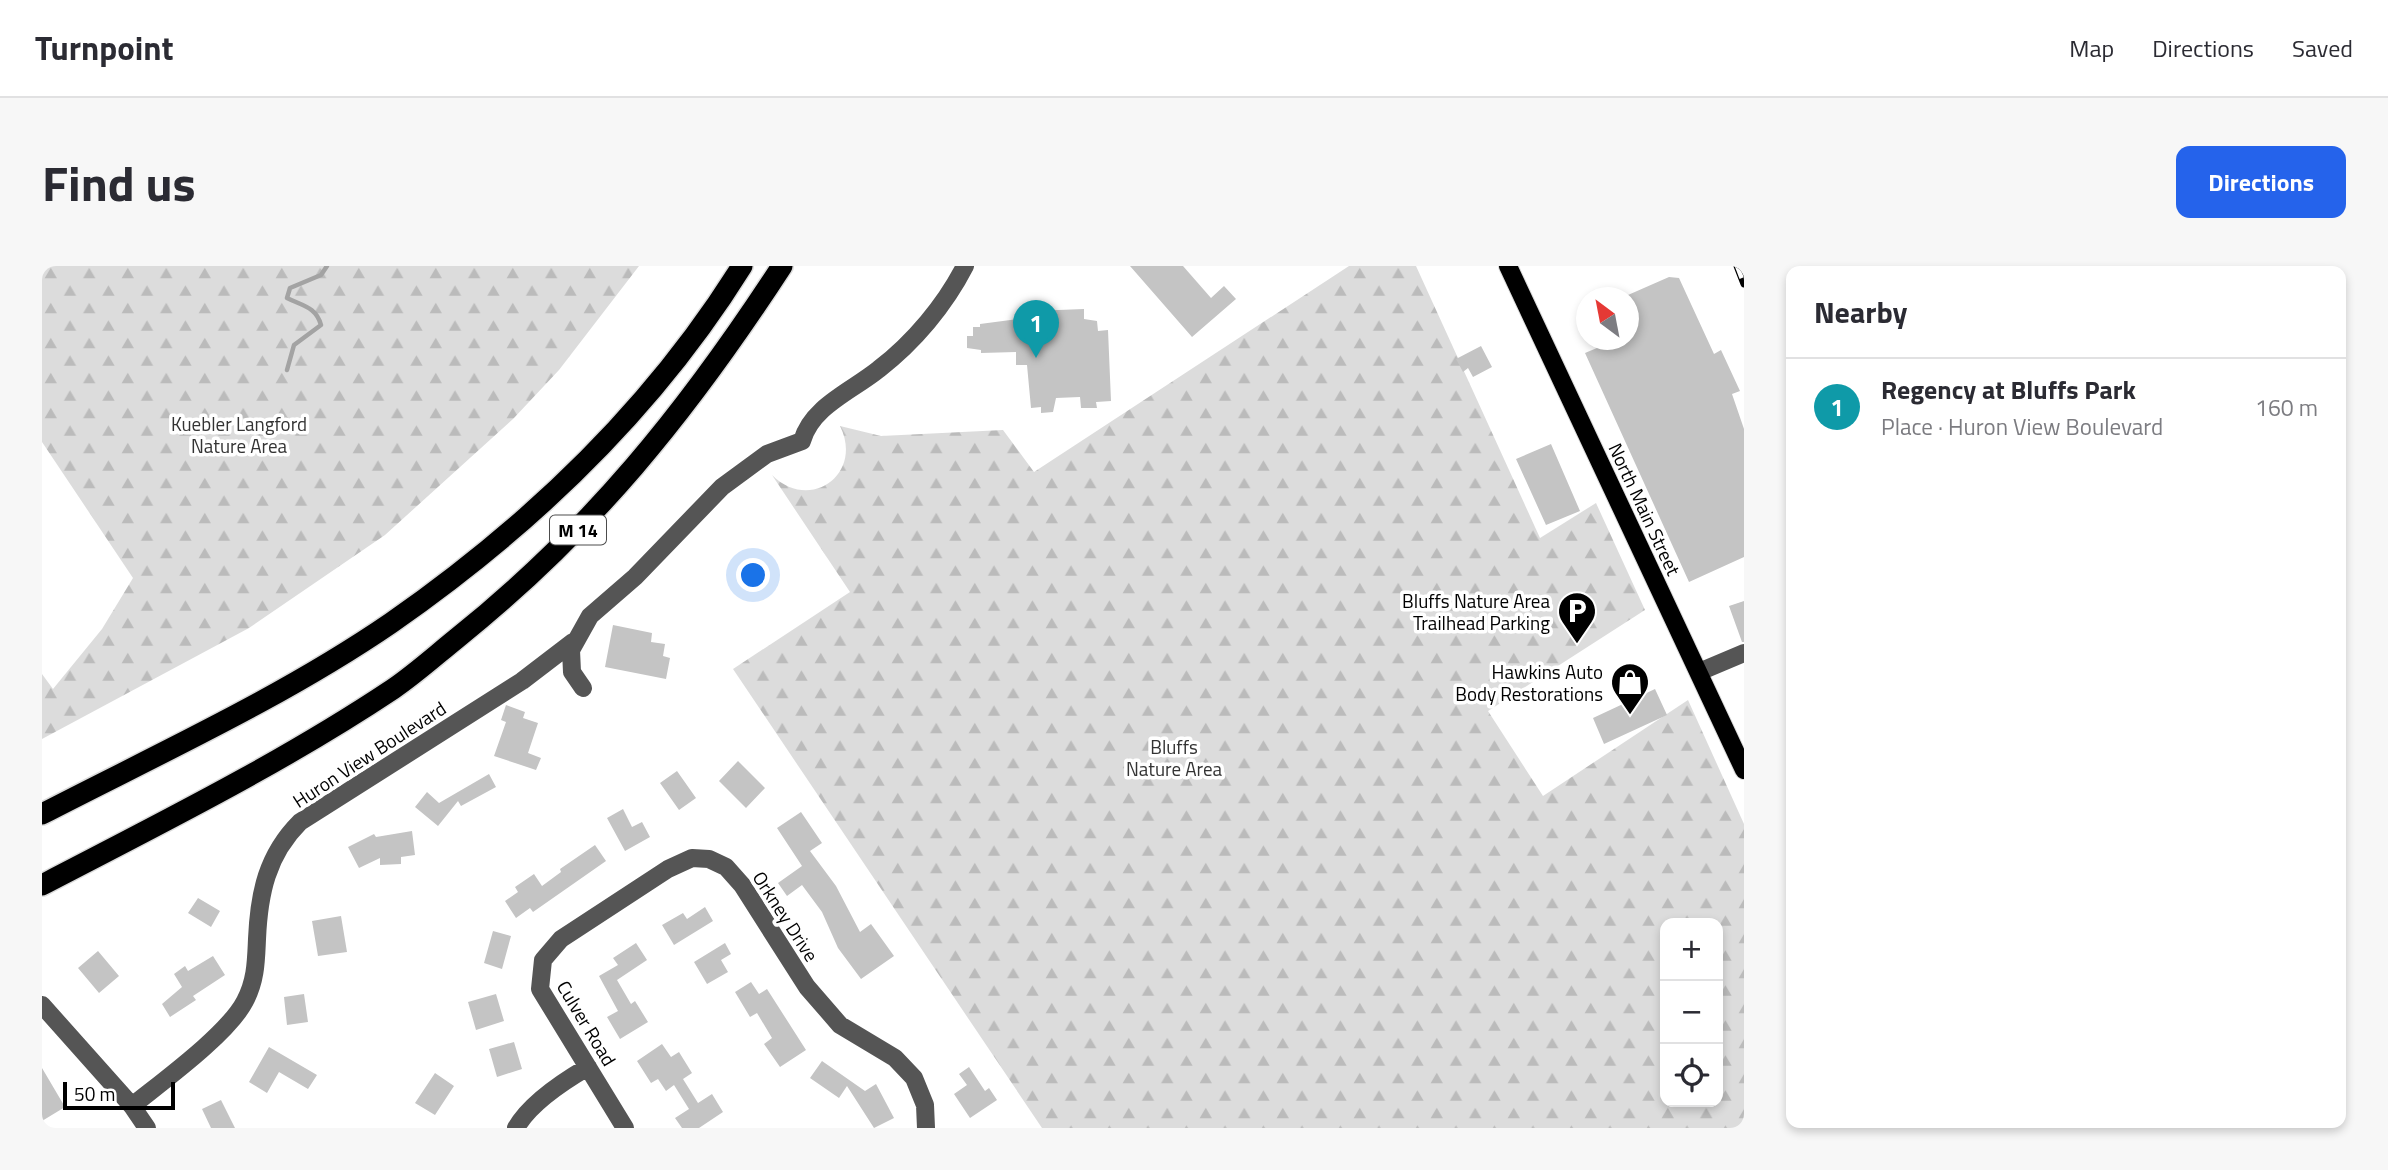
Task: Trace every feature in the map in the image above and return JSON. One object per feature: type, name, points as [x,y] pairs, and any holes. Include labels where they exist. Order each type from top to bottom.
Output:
[{"type":"highway","name":"M 14","points":[[42,814],[262,700],[390,624],[493,546],[571,479],[627,417],[685,346],[742,266]]},
{"type":"highway","name":"M 14","points":[[42,885],[247,777],[395,688],[498,606],[585,523],[664,435],[722,357],[782,266]]},
{"type":"main road","name":"North Main Street","points":[[1508,266],[1744,770]]},
{"type":"street","name":"Huron View Boulevard","points":[[132,1106],[219,1031],[244,1003],[255,977],[258,910],[263,886],[271,859],[283,839],[300,822],[522,681],[573,642],[590,616],[635,577],[723,487],[767,454],[802,441],[808,423],[880,369],[905,346],[944,300],[965,266]]},
{"type":"street","points":[[573,642],[570,663],[583,688]]},
{"type":"street","points":[[1699,673],[1744,653]]},
{"type":"street","name":"Orkney Drive","points":[[561,939],[668,869],[692,858],[709,859],[726,867],[742,885],[807,987],[840,1025],[895,1058],[914,1078],[925,1105],[926,1128]]},
{"type":"street","name":"Culver Road","points":[[561,939],[543,960],[540,989],[625,1128]]},
{"type":"street","points":[[42,1005],[132,1106],[147,1128]]},
{"type":"street","points":[[516,1128],[521,1119],[568,1079],[588,1067]]},
{"type":"green space","name":"Kuebler Langford Nature Area","points":[[42,266],[639,266],[559,370],[513,419],[385,535],[249,628],[42,739],[42,674],[53,689],[102,629],[133,578],[42,442]]},
{"type":"green space","name":"Bluffs Nature Area","points":[[1349,266],[1416,266],[1540,538],[1596,503],[1645,610],[1488,711],[1543,796],[1688,700],[1744,824],[1744,1128],[1042,1128],[733,669],[850,592],[772,475],[787,486],[802,490],[817,489],[829,483],[839,473],[845,459],[846,443],[840,426],[881,436],[1003,430],[1034,472]]},
{"type":"building","points":[[1130,266],[1183,266],[1211,298],[1224,286],[1236,299],[1192,337]]},
{"type":"building","points":[[1669,277],[1679,278],[1714,354],[1721,350],[1740,391],[1732,394],[1744,429],[1744,557],[1689,582],[1585,353],[1592,350],[1639,350],[1639,290]]},
{"type":"building","points":[[1084,309],[1084,319],[1097,321],[1098,331],[1108,330],[1111,401],[1096,402],[1097,408],[1081,408],[1080,397],[1056,398],[1053,412],[1041,413],[1041,407],[1031,408],[1027,365],[1016,365],[1016,352],[981,353],[981,350],[967,348],[967,336],[973,336],[973,327],[980,327],[980,324],[1034,317],[1033,311]]},
{"type":"building","points":[[1481,346],[1492,367],[1473,377],[1468,368],[1463,372],[1456,359]]},
{"type":"building","points":[[1551,444],[1580,511],[1546,525],[1516,459]]},
{"type":"building","points":[[1744,601],[1744,642],[1742,642],[1729,606]]},
{"type":"building","points":[[613,625],[652,633],[651,642],[665,644],[663,656],[670,658],[666,679],[605,667]]},
{"type":"building","name":"Hawkins Auto Body Restorations","points":[[1655,689],[1667,715],[1604,744],[1593,718]]},
{"type":"building","points":[[506,705],[525,712],[523,718],[538,723],[528,753],[541,758],[536,770],[494,756],[506,722],[501,720]]},
{"type":"building","points":[[738,761],[765,788],[746,808],[719,781]]},
{"type":"building","points":[[677,771],[696,798],[679,810],[660,783]]},
{"type":"building","points":[[489,774],[496,787],[461,806],[458,801],[438,826],[415,807],[427,792],[439,803]]},
{"type":"building","points":[[623,809],[632,827],[642,822],[650,837],[625,851],[607,818]]},
{"type":"building","points":[[801,812],[822,843],[810,851],[836,886],[860,932],[871,924],[894,956],[861,979],[838,948],[822,912],[802,885],[787,896],[778,883],[802,866],[777,828]]},
{"type":"building","points":[[412,831],[415,855],[401,857],[401,864],[380,865],[380,858],[359,868],[348,847],[374,834],[376,837]]},
{"type":"building","points":[[595,845],[606,861],[533,912],[530,908],[516,918],[505,901],[518,892],[515,887],[534,874],[542,886],[561,872],[560,869]]},
{"type":"building","points":[[198,898],[220,911],[211,927],[188,913]]},
{"type":"building","points":[[705,907],[713,921],[674,945],[662,925],[683,913],[687,919]]},
{"type":"building","points":[[341,916],[347,952],[318,956],[312,921]]},
{"type":"building","points":[[493,931],[511,936],[502,969],[484,963]]},
{"type":"building","points":[[636,943],[647,960],[617,980],[631,1004],[635,1001],[648,1022],[620,1039],[607,1017],[618,1011],[599,976],[618,965],[613,958]]},
{"type":"building","points":[[725,943],[731,954],[721,960],[728,972],[707,984],[694,962]]},
{"type":"building","points":[[98,951],[119,976],[99,993],[78,968]]},
{"type":"building","points":[[213,956],[225,975],[193,996],[196,1000],[170,1017],[162,1004],[182,987],[174,974],[185,966],[188,971]]},
{"type":"building","points":[[751,982],[759,994],[767,989],[806,1050],[780,1067],[764,1044],[772,1038],[757,1013],[750,1017],[735,992]]},
{"type":"building","points":[[304,994],[308,1022],[287,1025],[284,997]]},
{"type":"building","points":[[496,994],[504,1021],[476,1030],[468,1002]]},
{"type":"building","points":[[514,1042],[522,1069],[497,1077],[489,1049]]},
{"type":"building","points":[[662,1044],[671,1057],[679,1052],[692,1073],[683,1079],[698,1103],[712,1094],[723,1112],[699,1128],[682,1128],[675,1118],[689,1109],[674,1085],[666,1091],[658,1079],[651,1083],[637,1061]]},
{"type":"building","points":[[269,1047],[317,1075],[308,1089],[279,1072],[267,1093],[249,1082]]},
{"type":"building","points":[[822,1061],[865,1091],[876,1084],[894,1118],[874,1128],[847,1086],[839,1098],[810,1078]]},
{"type":"building","points":[[969,1067],[985,1091],[989,1088],[997,1100],[970,1118],[954,1094],[967,1085],[959,1074]]},
{"type":"building","points":[[42,1068],[65,1107],[42,1121]]},
{"type":"building","points":[[435,1073],[454,1086],[435,1115],[415,1103]]},
{"type":"building","points":[[221,1100],[235,1128],[211,1128],[202,1109]]},
{"type":"waterway","points":[[287,370],[294,345],[321,325],[316,314],[287,298],[290,288],[321,275],[327,266]]},
{"type":"railway","points":[[1737,266],[1744,284]]},
{"type":"place","name":"Regency at Bluffs Park","points":[[1036,358]]},
{"type":"place","name":"Bluffs Nature Area Trailhead Parking","points":[[1577,645]]},
{"type":"place","name":"Hawkins Auto Body Restorations","points":[[1630,716]]}]
